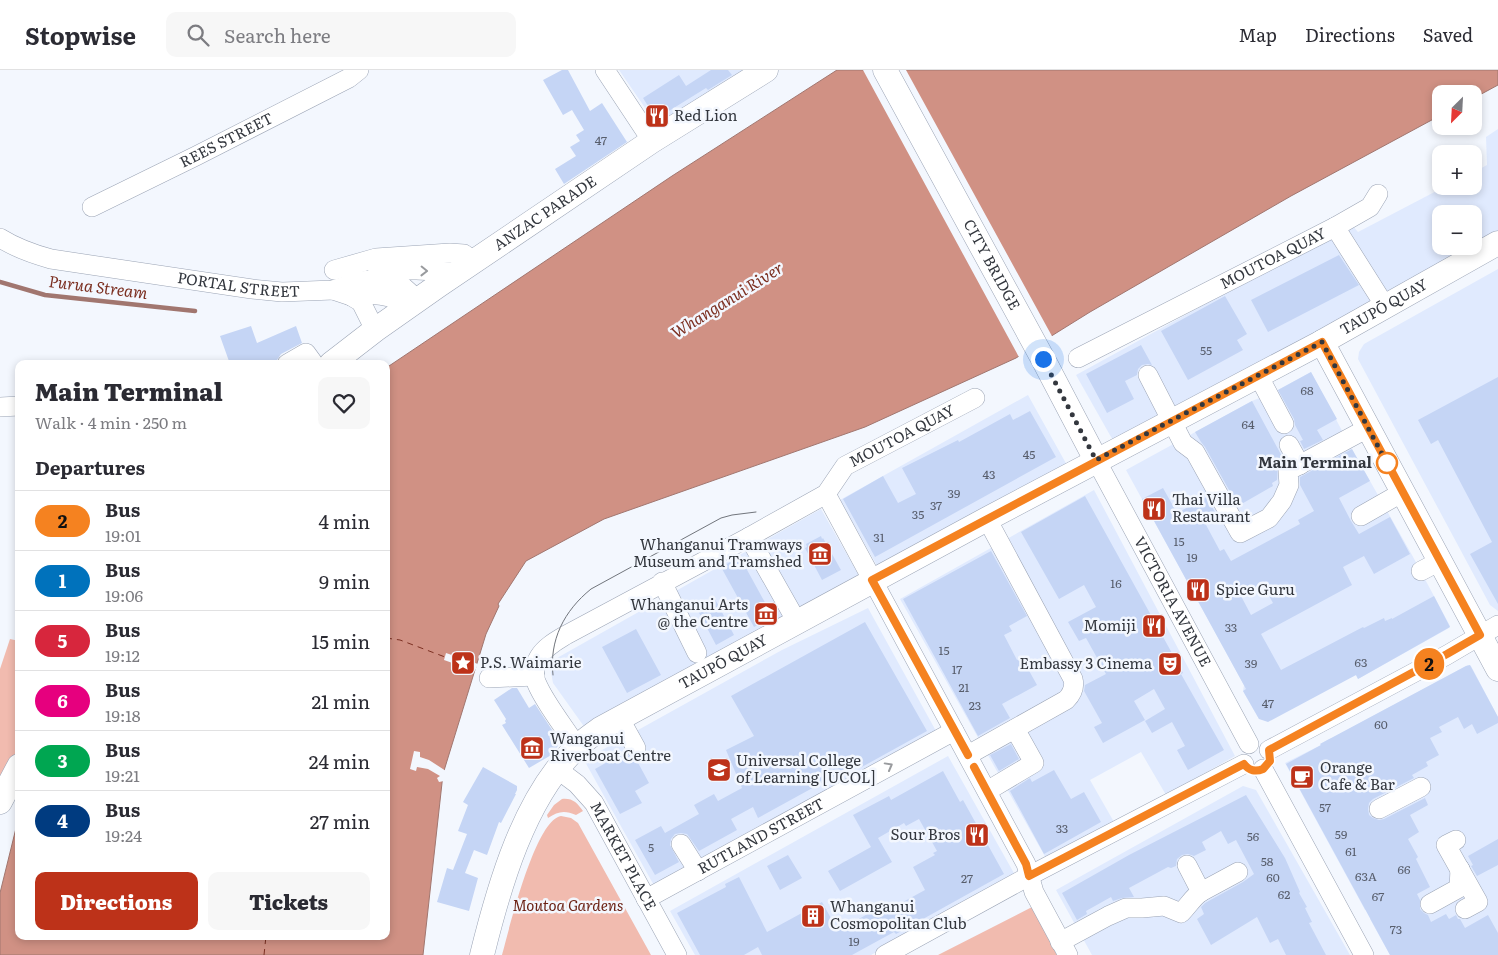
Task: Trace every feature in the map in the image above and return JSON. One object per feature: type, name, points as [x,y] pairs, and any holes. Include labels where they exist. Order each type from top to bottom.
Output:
[{"type":"main road","name":"ANZAC PARADE","points":[[336,360],[375,330],[652,141],[766,70]]},
{"type":"main road","name":"CITY BRIDGE","points":[[885,70],[1096,460]]},
{"type":"main road","name":"TAUPŌ QUAY","points":[[482,955],[488,929],[513,851],[525,823],[557,770],[577,747],[600,729],[872,580],[1322,342],[1498,243]]},
{"type":"main road","points":[[1322,342],[1403,492],[1430,566],[1489,630],[1498,669]]},
{"type":"main road","points":[[0,802],[15,774]]},
{"type":"street","name":"REES STREET","points":[[92,207],[349,78],[360,70]]},
{"type":"street","points":[[605,70],[652,141]]},
{"type":"street","name":"MOUTOA QUAY","points":[[1078,358],[1370,207],[1378,194]]},
{"type":"street","name":"MOUTOA QUAY","points":[[1335,226],[1385,306]]},
{"type":"street","name":"PORTAL STREET","points":[[0,238],[12,246],[51,260],[282,292],[348,289],[400,300],[412,305]]},
{"type":"street","points":[[334,270],[376,258],[450,253],[464,254],[467,268]]},
{"type":"street","name":"PORTAL STREET","points":[[348,289],[382,272],[442,272],[467,268]]},
{"type":"street","points":[[348,289],[362,302],[375,330]]},
{"type":"street","points":[[295,360],[306,354],[311,360]]},
{"type":"street","points":[[1148,375],[1183,443],[1195,452],[1240,534],[1269,518],[1282,501],[1289,485],[1288,471],[1368,428]]},
{"type":"street","points":[[1258,375],[1284,424]]},
{"type":"street","name":"MOUTOA QUAY","points":[[535,676],[538,658],[555,642],[826,494],[845,466],[975,398]]},
{"type":"street","points":[[0,407],[15,406]]},
{"type":"street","points":[[1289,445],[1300,464]]},
{"type":"street","name":"VICTORIA AVENUE","points":[[1096,460],[1250,744]]},
{"type":"street","points":[[1361,516],[1403,492]]},
{"type":"street","points":[[826,494],[1026,864],[1034,892],[1064,948],[1108,916],[1126,908],[1164,906],[1181,913],[1196,895],[1238,872]]},
{"type":"street","points":[[968,755],[1066,700],[1070,697],[1074,685],[1073,679],[987,519]]},
{"type":"street","points":[[750,537],[797,622]]},
{"type":"street","points":[[662,582],[697,653]]},
{"type":"street","points":[[1269,750],[1489,630]]},
{"type":"street","points":[[489,678],[535,676],[536,682],[544,696],[577,747]]},
{"type":"street","points":[[620,719],[636,748]]},
{"type":"street","points":[[987,791],[1034,763],[1015,729]]},
{"type":"street","name":"RUTLAND STREET","points":[[646,899],[954,730]]},
{"type":"street","points":[[1260,743],[1269,750],[1270,761],[1263,769],[1249,769],[1244,764],[1242,753],[1250,744],[1260,743]]},
{"type":"street","points":[[885,955],[1029,876],[1244,764]]},
{"type":"street","points":[[1263,769],[1364,955]]},
{"type":"street","name":"MARKET PLACE","points":[[557,770],[577,784],[594,803],[676,955]]},
{"type":"street","points":[[1379,809],[1421,787]]},
{"type":"street","points":[[1456,840],[1446,845],[1478,902],[1465,909]]},
{"type":"street","points":[[681,844],[698,871]]},
{"type":"street","points":[[1187,865],[1201,892]]},
{"type":"street","points":[[1430,904],[1459,888],[1460,869]]},
{"type":"shaded area","points":[[619,70],[758,70],[661,131]]},
{"type":"shaded area","points":[[1498,129],[1498,232],[1482,241],[1482,205],[1432,205],[1432,255],[1457,255],[1115,444],[1076,375],[1351,224],[1358,232],[1432,193],[1432,195],[1482,195],[1482,168],[1487,165],[1486,137]]},
{"type":"shaded area","points":[[1498,269],[1498,611],[1490,605],[1358,359],[1359,352],[1364,344]]},
{"type":"shaded area","points":[[1311,372],[1450,626],[1358,679],[1356,675],[1259,719],[1243,691],[1244,685],[1126,470],[1252,401],[1274,392]]},
{"type":"shaded area","points":[[1028,395],[1068,467],[880,571],[840,500]]},
{"type":"shaded area","points":[[1094,490],[1235,756],[1166,795],[1141,752],[1090,780],[1114,822],[1047,860],[900,599]]},
{"type":"shaded area","points":[[821,509],[863,583],[588,732],[553,683],[551,672],[557,658]]},
{"type":"shaded area","name":"Universal College of Learning [UCOL]","points":[[868,608],[936,731],[656,889],[584,760],[782,650]]},
{"type":"shaded area","points":[[1469,665],[1498,717],[1498,955],[1390,955],[1370,919],[1367,909],[1365,910],[1285,763]]},
{"type":"shaded area","points":[[948,756],[1015,875],[871,955],[695,955],[670,911]]},
{"type":"shaded area","points":[[1243,786],[1256,790],[1350,955],[1092,955],[1056,890]]},
{"type":"green space","points":[[10,639],[15,640],[15,754],[0,776],[0,669]]},
{"type":"green space","points":[[562,799],[569,799],[583,811],[576,815],[562,812],[548,818],[547,815],[554,805]]},
{"type":"green space","name":"Moutoa Gardens","points":[[561,816],[571,818],[578,823],[651,955],[502,955],[524,878],[533,855],[551,822]]},
{"type":"green space","points":[[1032,907],[1057,955],[938,955]]},
{"type":"water","name":"Whanganui River","points":[[837,70],[1498,70],[1498,85],[1482,94],[1482,85],[1432,85],[1432,120],[1291,196],[1090,312],[1016,358],[865,427],[604,519],[526,561],[498,604],[499,606],[486,634],[443,774],[423,955],[0,955],[0,893],[15,832],[15,940],[390,940],[390,365],[672,176]]},
{"type":"pier","points":[[863,70],[906,70],[1053,338],[1020,359]]},
{"type":"pier","points":[[446,653],[478,664],[475,671],[444,660]]},
{"type":"pier","points":[[414,751],[420,752],[420,757],[429,760],[446,771],[444,781],[439,782],[437,778],[440,776],[428,769],[417,767],[416,771],[410,769]]},
{"type":"building","points":[[562,70],[568,70],[590,111],[602,103],[627,142],[564,184],[555,169],[576,156],[570,147],[580,141],[576,135],[584,130],[572,110],[563,115],[543,80]]},
{"type":"building","points":[[711,70],[728,70],[732,75],[708,90],[706,88],[656,119],[643,98],[679,75],[686,86]]},
{"type":"building","points":[[1339,255],[1359,285],[1268,332],[1251,300]]},
{"type":"building","points":[[1225,296],[1247,334],[1237,340],[1243,350],[1188,380],[1161,331]]},
{"type":"building","points":[[251,326],[257,343],[296,326],[302,343],[281,354],[277,360],[229,360],[220,336]]},
{"type":"building","points":[[1141,345],[1152,365],[1142,365],[1138,369],[1137,375],[1125,381],[1134,399],[1107,413],[1086,374]]},
{"type":"building","points":[[1311,372],[1337,419],[1317,430],[1323,440],[1304,449],[1300,441],[1303,440],[1294,419],[1278,390]]},
{"type":"building","points":[[1498,377],[1498,604],[1470,554],[1492,542],[1438,440],[1431,444],[1418,420]]},
{"type":"building","points":[[1252,401],[1284,460],[1278,466],[1277,480],[1272,483],[1273,486],[1238,506],[1195,432]]},
{"type":"building","points":[[1030,411],[1056,457],[875,557],[843,499],[883,476],[898,503],[916,494],[902,468],[958,440],[959,442],[1010,414],[1013,420]]},
{"type":"building","points":[[1352,449],[1370,481],[1339,498],[1351,521],[1359,534],[1390,517],[1410,554],[1374,574],[1364,556],[1343,567],[1352,585],[1261,634],[1281,670],[1363,627],[1384,618],[1385,621],[1392,619],[1434,596],[1450,627],[1358,679],[1356,675],[1268,722],[1259,719],[1243,691],[1246,689],[1142,499],[1163,488],[1177,513],[1207,497],[1217,516],[1205,523],[1220,551],[1224,549],[1231,561],[1300,524],[1298,520],[1314,511],[1300,485],[1300,477]],"holes":[[[1263,585],[1273,603],[1251,615],[1241,596]]]},
{"type":"building","points":[[1085,496],[1224,750],[1188,770],[1177,750],[1185,746],[1172,722],[1152,733],[1145,721],[1165,709],[1154,689],[1134,701],[1145,720],[1103,743],[1094,727],[1102,723],[1084,691],[1085,685],[1106,674],[1086,638],[1079,641],[1068,622],[1096,607],[1084,585],[1059,599],[1021,532]]},
{"type":"building","name":"Whanganui Tramways Museum and Tramshed","points":[[821,536],[841,570],[822,580],[805,548],[807,547],[806,544]]},
{"type":"building","points":[[991,551],[1027,616],[1009,626],[1012,631],[1004,635],[1017,660],[1022,658],[1037,685],[1002,704],[1010,718],[978,736],[903,599]]},
{"type":"building","points":[[740,557],[773,617],[754,627],[721,567]]},
{"type":"building","points":[[715,599],[734,635],[716,645],[697,609]]},
{"type":"building","points":[[865,622],[927,731],[860,768],[858,763],[758,818],[753,807],[731,819],[737,830],[699,851],[687,834],[675,834],[671,839],[670,845],[679,862],[655,875],[635,840],[661,826],[665,833],[699,814],[694,805],[714,794],[718,801],[742,788],[726,750],[754,736],[731,696]]},
{"type":"building","points":[[636,629],[661,675],[627,693],[602,647]]},
{"type":"building","points":[[1470,665],[1498,717],[1498,723],[1477,734],[1472,724],[1464,729],[1458,717],[1439,727],[1442,732],[1430,738],[1439,755],[1426,762],[1428,766],[1412,775],[1414,778],[1373,799],[1369,803],[1368,809],[1369,815],[1379,820],[1425,798],[1428,805],[1410,815],[1419,832],[1408,839],[1418,857],[1416,859],[1430,887],[1417,894],[1420,900],[1420,909],[1428,915],[1431,922],[1446,914],[1449,919],[1456,915],[1465,928],[1488,915],[1498,933],[1498,955],[1390,955],[1286,764],[1320,744]]},
{"type":"building","points":[[512,688],[517,688],[529,708],[535,704],[560,742],[553,754],[529,768],[502,725],[506,723],[506,719],[494,700]]},
{"type":"building","points":[[1011,744],[1019,759],[999,771],[990,755]]},
{"type":"building","points":[[625,752],[630,757],[636,759],[649,783],[635,791],[642,803],[620,814],[595,769]]},
{"type":"building","points":[[483,767],[517,786],[517,790],[501,823],[499,822],[487,855],[474,850],[465,873],[478,878],[469,911],[437,902],[447,868],[453,870],[467,834],[458,831],[468,805],[463,802]]},
{"type":"building","points":[[1054,770],[1071,799],[1084,792],[1101,822],[1044,854],[1010,791],[1030,778],[1032,782]]},
{"type":"building","points":[[943,771],[960,802],[963,800],[1004,874],[896,934],[894,932],[852,955],[762,955],[758,947],[744,955],[700,955],[677,913],[726,887],[725,884],[739,877],[767,932],[822,902],[838,931],[878,908],[881,914],[925,890],[913,867],[935,855],[933,853],[937,851],[919,819],[906,826],[904,823],[878,838],[892,862],[840,891],[828,871],[871,847],[853,815],[889,796],[891,800]]},
{"type":"building","points":[[1246,795],[1285,858],[1299,893],[1307,907],[1305,908],[1312,922],[1309,923],[1326,955],[1286,955],[1278,939],[1270,943],[1257,917],[1211,945],[1197,919],[1204,914],[1201,907],[1254,874],[1236,840],[1228,844],[1221,831],[1202,842],[1206,850],[1194,856],[1182,855],[1177,859],[1176,866],[1168,867],[1129,888],[1134,897],[1113,901],[1111,897],[1086,911],[1087,914],[1077,920],[1062,893],[1129,855]]},
{"type":"building","points":[[1498,839],[1498,865],[1477,876],[1468,856]]},
{"type":"building","points":[[788,855],[802,878],[780,890],[767,866]]},
{"type":"waterway","name":"Purua Stream","points":[[0,282],[45,295],[195,311]]},
{"type":"ferry route","points":[[390,639],[400,640],[445,657]]},
{"type":"ferry route","points":[[264,955],[266,940]]},
{"type":"tram line","points":[[553,675],[553,650],[560,627],[573,607],[591,589],[721,518],[756,512]]},
{"type":"bus line","name":"2","points":[[968,755],[872,580],[1322,342],[1480,635],[1269,750],[1271,757],[1269,764],[1260,771],[1249,769],[1244,764],[1029,876],[1026,864],[974,767]]},
{"type":"place","name":"Red Lion","points":[[657,116]]},
{"type":"place","name":"Main Terminal","points":[[1387,463]]},
{"type":"place","name":"Thai Villa Restaurant","points":[[1154,509]]},
{"type":"place","name":"Whanganui Tramways Museum and Tramshed","points":[[820,554]]},
{"type":"place","name":"Spice Guru","points":[[1198,590]]},
{"type":"place","name":"Whanganui Arts @ the Centre","points":[[766,614]]},
{"type":"place","name":"Momiji","points":[[1154,626]]},
{"type":"place","name":"P.S. Waimarie","points":[[463,663]]},
{"type":"place","name":"Embassy 3 Cinema","points":[[1170,664]]},
{"type":"place","name":"Wanganui Riverboat Centre","points":[[532,748]]},
{"type":"place","name":"Universal College of Learning [UCOL]","points":[[719,770]]},
{"type":"place","name":"Orange Cafe & Bar","points":[[1302,777]]},
{"type":"place","name":"Sour Bros","points":[[977,835]]},
{"type":"place","name":"Whanganui Cosmopolitan Club","points":[[813,916]]},
{"type":"route","points":[[1043,359],[1096,460],[1322,342],[1388,465],[1387,463]]}]
